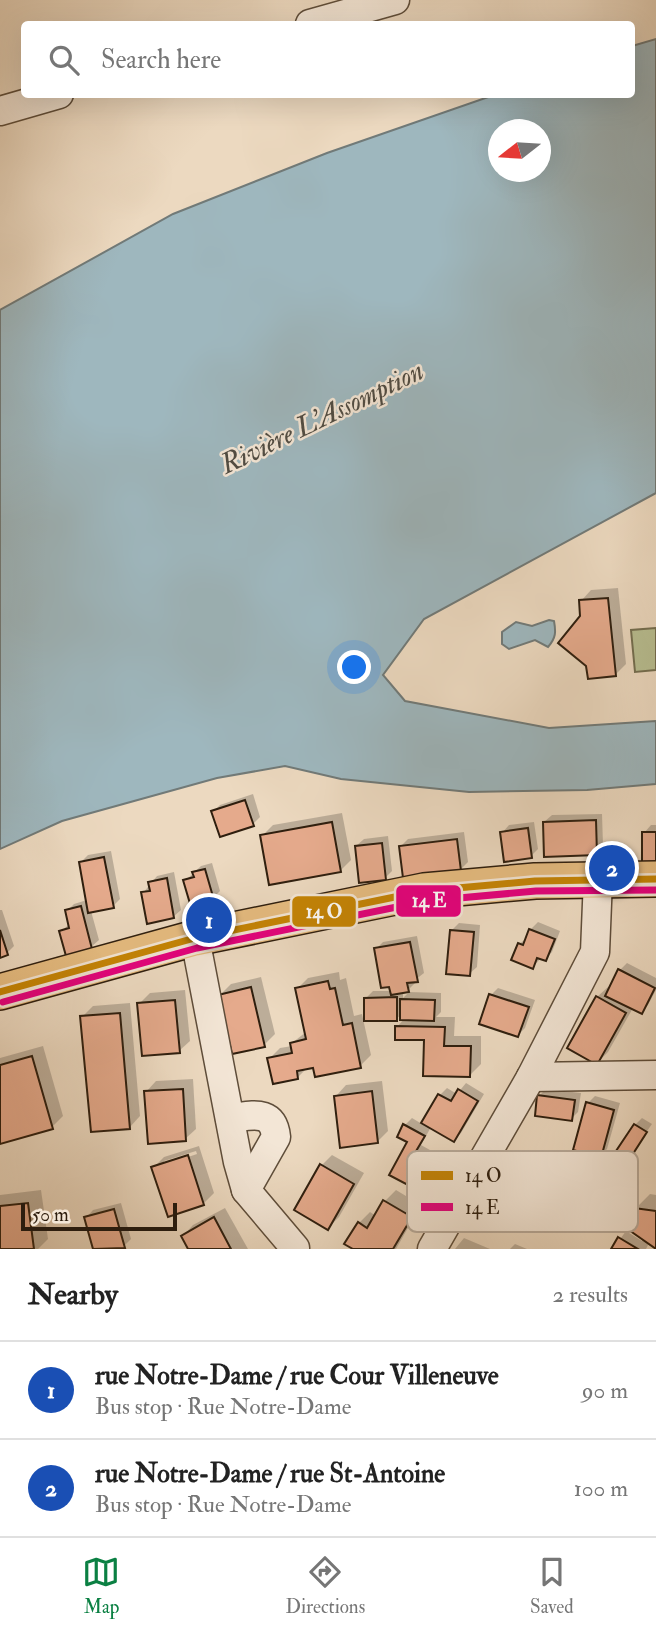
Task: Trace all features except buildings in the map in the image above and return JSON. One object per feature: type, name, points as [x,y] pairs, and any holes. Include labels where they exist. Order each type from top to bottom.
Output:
[{"type":"main road","points":[[0,992],[195,938],[424,891],[535,881],[656,879]]},
{"type":"street","points":[[321,21],[395,0]]},
{"type":"street","points":[[0,111],[45,98]]},
{"type":"street","points":[[488,1151],[531,1077],[595,951],[598,879]]},
{"type":"street","points":[[195,938],[238,1162],[246,1190],[295,1248]]},
{"type":"street","points":[[531,1077],[656,1075]]},
{"type":"street","points":[[230,1118],[260,1115],[270,1120],[275,1127],[276,1137],[246,1190]]},
{"type":"street","points":[[432,1249],[442,1232]]},
{"type":"green space","points":[[656,628],[656,670],[635,672],[631,630]]},
{"type":"water","name":"Rivière L'Assomption","points":[[656,39],[656,493],[424,619],[383,675],[405,701],[549,728],[656,721],[656,784],[587,790],[469,792],[341,779],[285,766],[217,778],[62,821],[0,849],[0,310],[173,214],[327,153],[485,98],[635,98],[635,45]]},
{"type":"water","points":[[554,621],[555,632],[548,647],[535,640],[509,649],[502,644],[502,632],[516,622],[532,626]]},
{"type":"transit line","points":[[0,992],[195,938],[424,891],[535,881],[656,879]]},
{"type":"transit line","points":[[3,1002],[197,948],[426,901],[536,891],[656,890]]},
{"type":"place","name":"rue Notre-Dame / rue St-Antoine","points":[[612,868]]},
{"type":"place","name":"rue Notre-Dame / rue Cour Villeneuve","points":[[209,920]]}]
